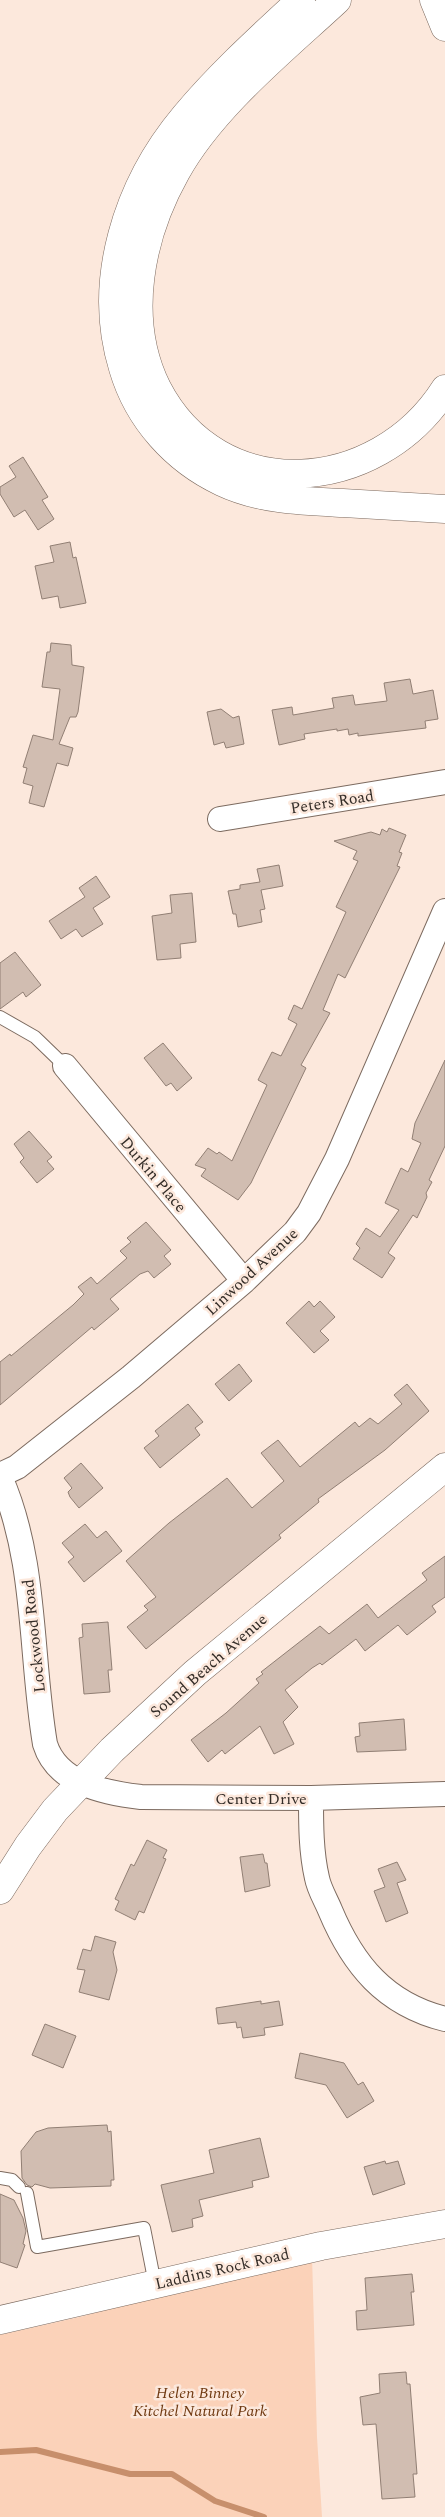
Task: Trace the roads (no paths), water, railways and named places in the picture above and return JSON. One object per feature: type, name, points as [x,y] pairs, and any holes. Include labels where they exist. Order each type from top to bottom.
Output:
[{"type":"main road","points":[[301,0],[239,58],[184,117],[168,138],[143,182],[124,230],[115,268],[112,301],[117,350],[134,398],[153,427],[181,457],[223,483],[272,498],[445,509]]},
{"type":"main road","points":[[337,0],[219,114],[176,171],[156,214],[146,247],[140,278],[139,324],[149,367],[169,407],[196,436],[232,459],[254,468],[293,474],[332,471],[366,460],[380,452],[420,420],[445,389]]},
{"type":"main road","points":[[434,0],[445,27]]},
{"type":"main road","name":"Sound Beach Avenue","points":[[0,1890],[45,1822],[80,1782],[195,1673],[445,1467]]},
{"type":"main road","name":"Laddins Rock Road","points":[[0,2320],[321,2246],[445,2224]]},
{"type":"street","name":"Peters Road","points":[[220,819],[445,782]]},
{"type":"street","name":"Linwood Avenue","points":[[0,1476],[18,1467],[131,1377],[244,1281],[295,1232],[309,1213],[337,1159],[445,911]]},
{"type":"street","name":"Durkin Place","points":[[65,1066],[244,1281]]},
{"type":"street","name":"Lockwood Road","points":[[0,1476],[15,1518],[26,1572],[45,1744],[50,1756],[62,1772],[80,1782]]},
{"type":"street","name":"Center Drive","points":[[80,1782],[115,1794],[141,1797],[311,1798],[445,1794]]},
{"type":"street","points":[[311,1798],[311,1840],[317,1880],[340,1935],[360,1965],[382,1988],[403,2004],[445,2018]]},
{"type":"lane","points":[[0,1017],[35,1037],[65,1066]]},
{"type":"lane","points":[[0,2178],[12,2180],[23,2190],[38,2247],[144,2228],[155,2284]]},
{"type":"waterway","points":[[0,2452],[36,2450],[130,2474],[172,2474],[215,2501],[264,2517]]},
{"type":"park label","name":"Helen Binney Kitchel Natural Park","points":[[200,2401]]}]
